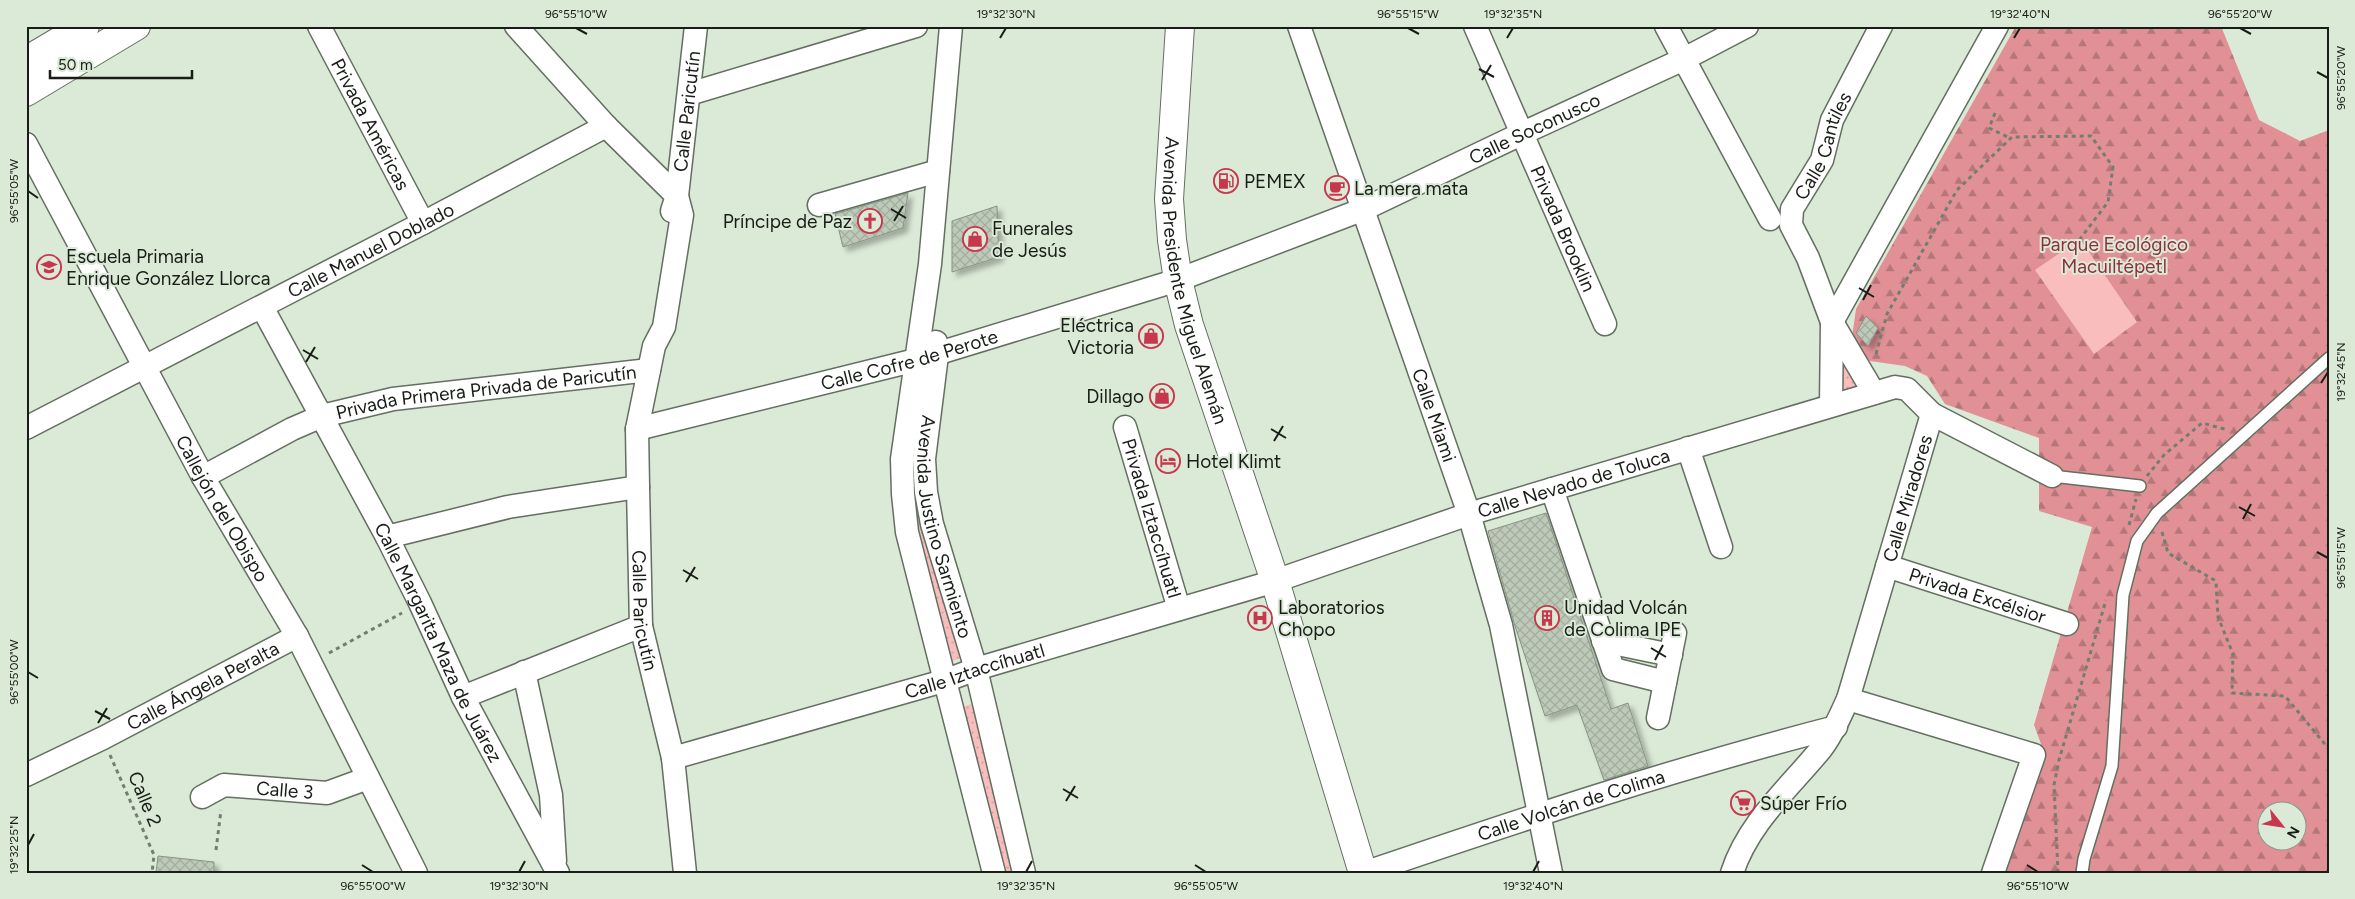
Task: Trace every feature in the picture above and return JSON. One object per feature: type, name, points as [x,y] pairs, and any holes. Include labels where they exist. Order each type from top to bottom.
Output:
[{"type":"main road","points":[[31,55],[85,26]]},
{"type":"main road","points":[[26,92],[136,26]]},
{"type":"main road","name":"Avenida Presidente Miguel Alemán","points":[[1180,26],[1169,199],[1172,240],[1178,280],[1189,325],[1275,580],[1363,873]]},
{"type":"street","name":"Privada Américas","points":[[319,26],[423,223]]},
{"type":"street","points":[[516,26],[606,126],[677,196]]},
{"type":"street","name":"Calle Paricutín","points":[[685,873],[673,758],[641,626],[637,429],[654,346],[664,327],[682,215],[677,196],[696,26]]},
{"type":"street","points":[[689,94],[916,26]]},
{"type":"street","name":"Avenida Justino Sarmiento","points":[[952,26],[930,264],[924,459],[926,492],[932,524],[976,669],[1024,873]]},
{"type":"street","name":"Calle Miami","points":[[1299,26],[1469,514],[1501,624],[1551,873]]},
{"type":"street","name":"Privada Brooklin","points":[[1475,26],[1605,324]]},
{"type":"street","points":[[1666,26],[1770,219]]},
{"type":"street","name":"Calle Soconusco","points":[[1178,280],[1364,209],[1522,133],[1684,59],[1748,26]]},
{"type":"street","name":"Calle Cantiles","points":[[1832,322],[1808,258],[1791,225],[1792,209],[1822,160],[1832,120],[1881,26]]},
{"type":"street","points":[[1831,406],[1832,322],[1997,26]]},
{"type":"street","name":"Calle Manuel Doblado","points":[[26,428],[262,307],[606,126]]},
{"type":"street","name":"Callejón del Obispo","points":[[26,144],[146,366],[203,477],[312,662],[416,873]]},
{"type":"street","points":[[819,205],[938,171]]},
{"type":"street","name":"Calle Cofre de Perote","points":[[637,429],[926,357],[1178,280]]},
{"type":"street","name":"Calle Margarita Maza de Juárez","points":[[262,307],[387,537],[463,697],[556,870]]},
{"type":"street","points":[[1832,322],[1874,392]]},
{"type":"street","name":"Avenida Justino Sarmiento","points":[[926,357],[902,459],[907,532],[947,680],[994,873]]},
{"type":"street","name":"Privada Primera Privada de Paricutín","points":[[322,416],[393,399],[649,370]]},
{"type":"street","name":"Calle Miradores","points":[[1733,872],[1746,843],[1773,801],[1822,748],[1836,727],[1848,699],[1932,414],[1907,388],[1895,387],[1874,392]]},
{"type":"street","name":"Calle Nevado de Toluca","points":[[1275,580],[1469,514],[1874,392]]},
{"type":"street","points":[[1932,414],[2052,476]]},
{"type":"street","points":[[203,477],[292,429],[322,416]]},
{"type":"street","name":"Privada Iztaccíhuatl","points":[[1126,427],[1178,609]]},
{"type":"street","points":[[1688,448],[1721,547]]},
{"type":"street","points":[[387,537],[508,507],[638,487]]},
{"type":"street","points":[[1552,489],[1613,670],[1665,682]]},
{"type":"street","name":"Privada Excélsior","points":[[1887,566],[2067,624]]},
{"type":"street","name":"Calle Iztaccíhuatl","points":[[673,758],[947,680],[976,669],[1275,580]]},
{"type":"street","points":[[463,697],[641,626]]},
{"type":"street","points":[[1658,718],[1675,633]]},
{"type":"street","name":"Calle Ángela Peralta","points":[[26,775],[103,738],[297,636]]},
{"type":"street","points":[[1603,641],[1671,655]]},
{"type":"street","name":"Calle Margarita Maza de Juárez","points":[[524,672],[551,795],[556,870]]},
{"type":"street","points":[[1848,699],[2034,756],[1993,873]]},
{"type":"street","name":"Calle Volcán de Colima","points":[[1363,873],[1540,813],[1836,727]]},
{"type":"street","points":[[1779,742],[1795,777]]},
{"type":"street","name":"Calle 3","points":[[224,785],[327,793],[368,778]]},
{"type":"street","points":[[202,797],[224,785]]},
{"type":"street","name":"Calle Miami","points":[[1536,873],[1534,866],[1540,813]]},
{"type":"lane","points":[[2082,873],[2084,859],[2112,766],[2123,595],[2137,541],[2157,513],[2329,358]]},
{"type":"lane","points":[[2052,476],[2140,486]]},
{"type":"path","points":[[1995,113],[1989,128],[2010,138],[2091,136],[2113,167],[2108,202],[2080,239]]},
{"type":"path","points":[[1874,392],[1876,354],[1887,314],[1957,190],[2010,138]]},
{"type":"path","points":[[2157,513],[2168,553],[2216,581],[2218,617],[2233,654],[2232,693],[2285,696],[2329,749]]},
{"type":"path","points":[[312,662],[420,603]]},
{"type":"path","name":"Calle 2","points":[[103,738],[154,855],[152,873]]},
{"type":"path","points":[[216,850],[224,785]]},
{"type":"shaded area","points":[[2080,239],[2137,322],[2094,354],[2035,270]]},
{"type":"shaded area","points":[[1836,354],[1861,390],[1837,396]]},
{"type":"shaded area","points":[[924,382],[925,529],[961,658],[952,661],[911,530],[905,487]]},
{"type":"shaded area","points":[[972,704],[1015,873],[1003,873],[962,707]]},
{"type":"green space","name":"Parque Ecológico Macuiltépetl","points":[[2016,26],[2221,26],[2259,120],[2300,141],[2329,130],[2329,873],[1990,873],[2041,744],[2034,725],[2092,527],[2039,511],[2039,438],[1945,404],[1927,376],[1905,366],[1870,361],[1851,344],[1856,309]]},
{"type":"building","name":"Príncipe de Paz","points":[[908,193],[903,228],[843,247],[835,214]]},
{"type":"building","name":"Funerales de Jesús","points":[[997,206],[999,257],[952,272],[952,221]]},
{"type":"building","points":[[1866,316],[1878,328],[1868,346],[1856,333]]},
{"type":"building","name":"Unidad Volcán de Colima IPE","points":[[1546,513],[1611,709],[1628,703],[1648,766],[1604,780],[1577,705],[1545,716],[1515,626],[1488,531]]},
{"type":"building","points":[[158,856],[214,862],[214,873],[156,873]]},
{"type":"place","name":"PEMEX","points":[[1226,181]]},
{"type":"place","name":"La mera mata","points":[[1337,188]]},
{"type":"place","name":"Príncipe de Paz","points":[[870,221]]},
{"type":"place","name":"Funerales de Jesús","points":[[975,239]]},
{"type":"place","name":"Escuela Primaria Enrique González Llorca","points":[[49,267]]},
{"type":"place","name":"Eléctrica Victoria","points":[[1151,336]]},
{"type":"place","name":"Dillago","points":[[1162,396]]},
{"type":"place","name":"Hotel Klimt","points":[[1168,461]]},
{"type":"place","name":"Laboratorios Chopo","points":[[1260,618]]},
{"type":"place","name":"Unidad Volcán de Colima IPE","points":[[1547,618]]},
{"type":"place","name":"Súper Frío","points":[[1743,803]]}]
